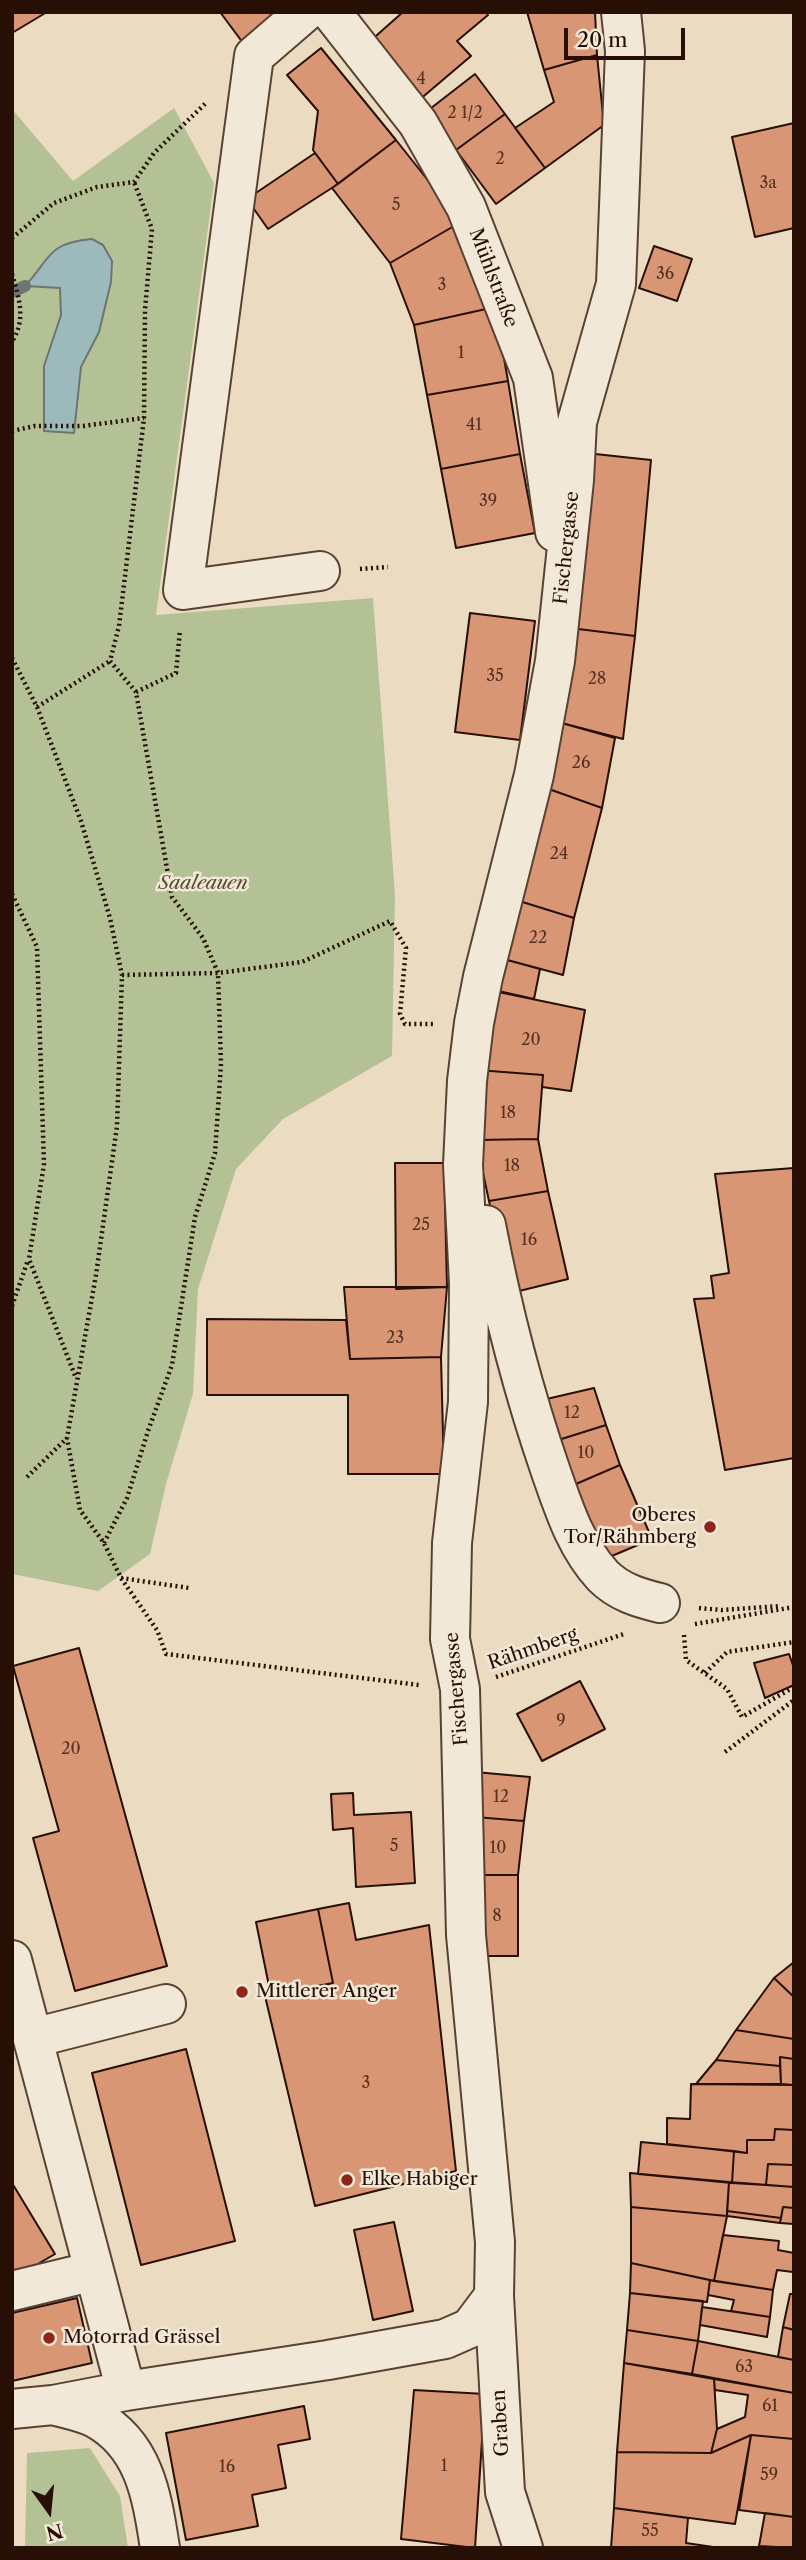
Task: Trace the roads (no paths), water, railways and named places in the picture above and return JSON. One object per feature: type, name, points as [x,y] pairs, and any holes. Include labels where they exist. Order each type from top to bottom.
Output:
[{"type":"street","name":"Fischergasse","points":[[494,2296],[495,2242],[466,1935],[460,1689],[450,1639],[453,1543],[468,1402],[469,1284],[463,1165],[467,1081],[482,977],[543,732],[555,661],[575,480],[577,422],[617,284],[625,51],[621,12]]},
{"type":"street","name":"Mühlstraße","points":[[332,15],[418,123],[466,207],[533,378],[562,583]]},
{"type":"street","points":[[320,571],[183,590],[254,56],[332,15]]},
{"type":"street","name":"Fischergasse","points":[[467,1081],[476,1169],[499,1290],[519,1375],[567,1518],[591,1562],[605,1578],[620,1590],[672,1614]]},
{"type":"street","points":[[12,1960],[127,2391]]},
{"type":"street","points":[[33,2038],[166,2004]]},
{"type":"street","points":[[12,2291],[94,2271]]},
{"type":"street","points":[[12,2409],[54,2405],[444,2339],[470,2328],[494,2296]]},
{"type":"street","name":"Graben","points":[[494,2296],[505,2492],[523,2548]]},
{"type":"street","points":[[54,2405],[93,2417],[116,2432],[132,2451],[142,2467],[151,2491],[160,2548]]},
{"type":"water","points":[[92,239],[103,245],[112,261],[111,282],[99,332],[81,367],[74,433],[44,431],[44,366],[61,315],[60,288],[25,286],[58,248]]},
{"type":"waterway","points":[[12,292],[25,286]]},
{"type":"place","name":"Oberes Tor/Rähmberg","points":[[710,1527]]},
{"type":"place","name":"Mittlerer Anger","points":[[242,1992]]},
{"type":"place","name":"Elke Habiger","points":[[347,2180]]},
{"type":"place","name":"Motorrad Grässel","points":[[49,2338]]},
{"type":"park label","name":"Saaleauen","points":[[203,884]]}]
